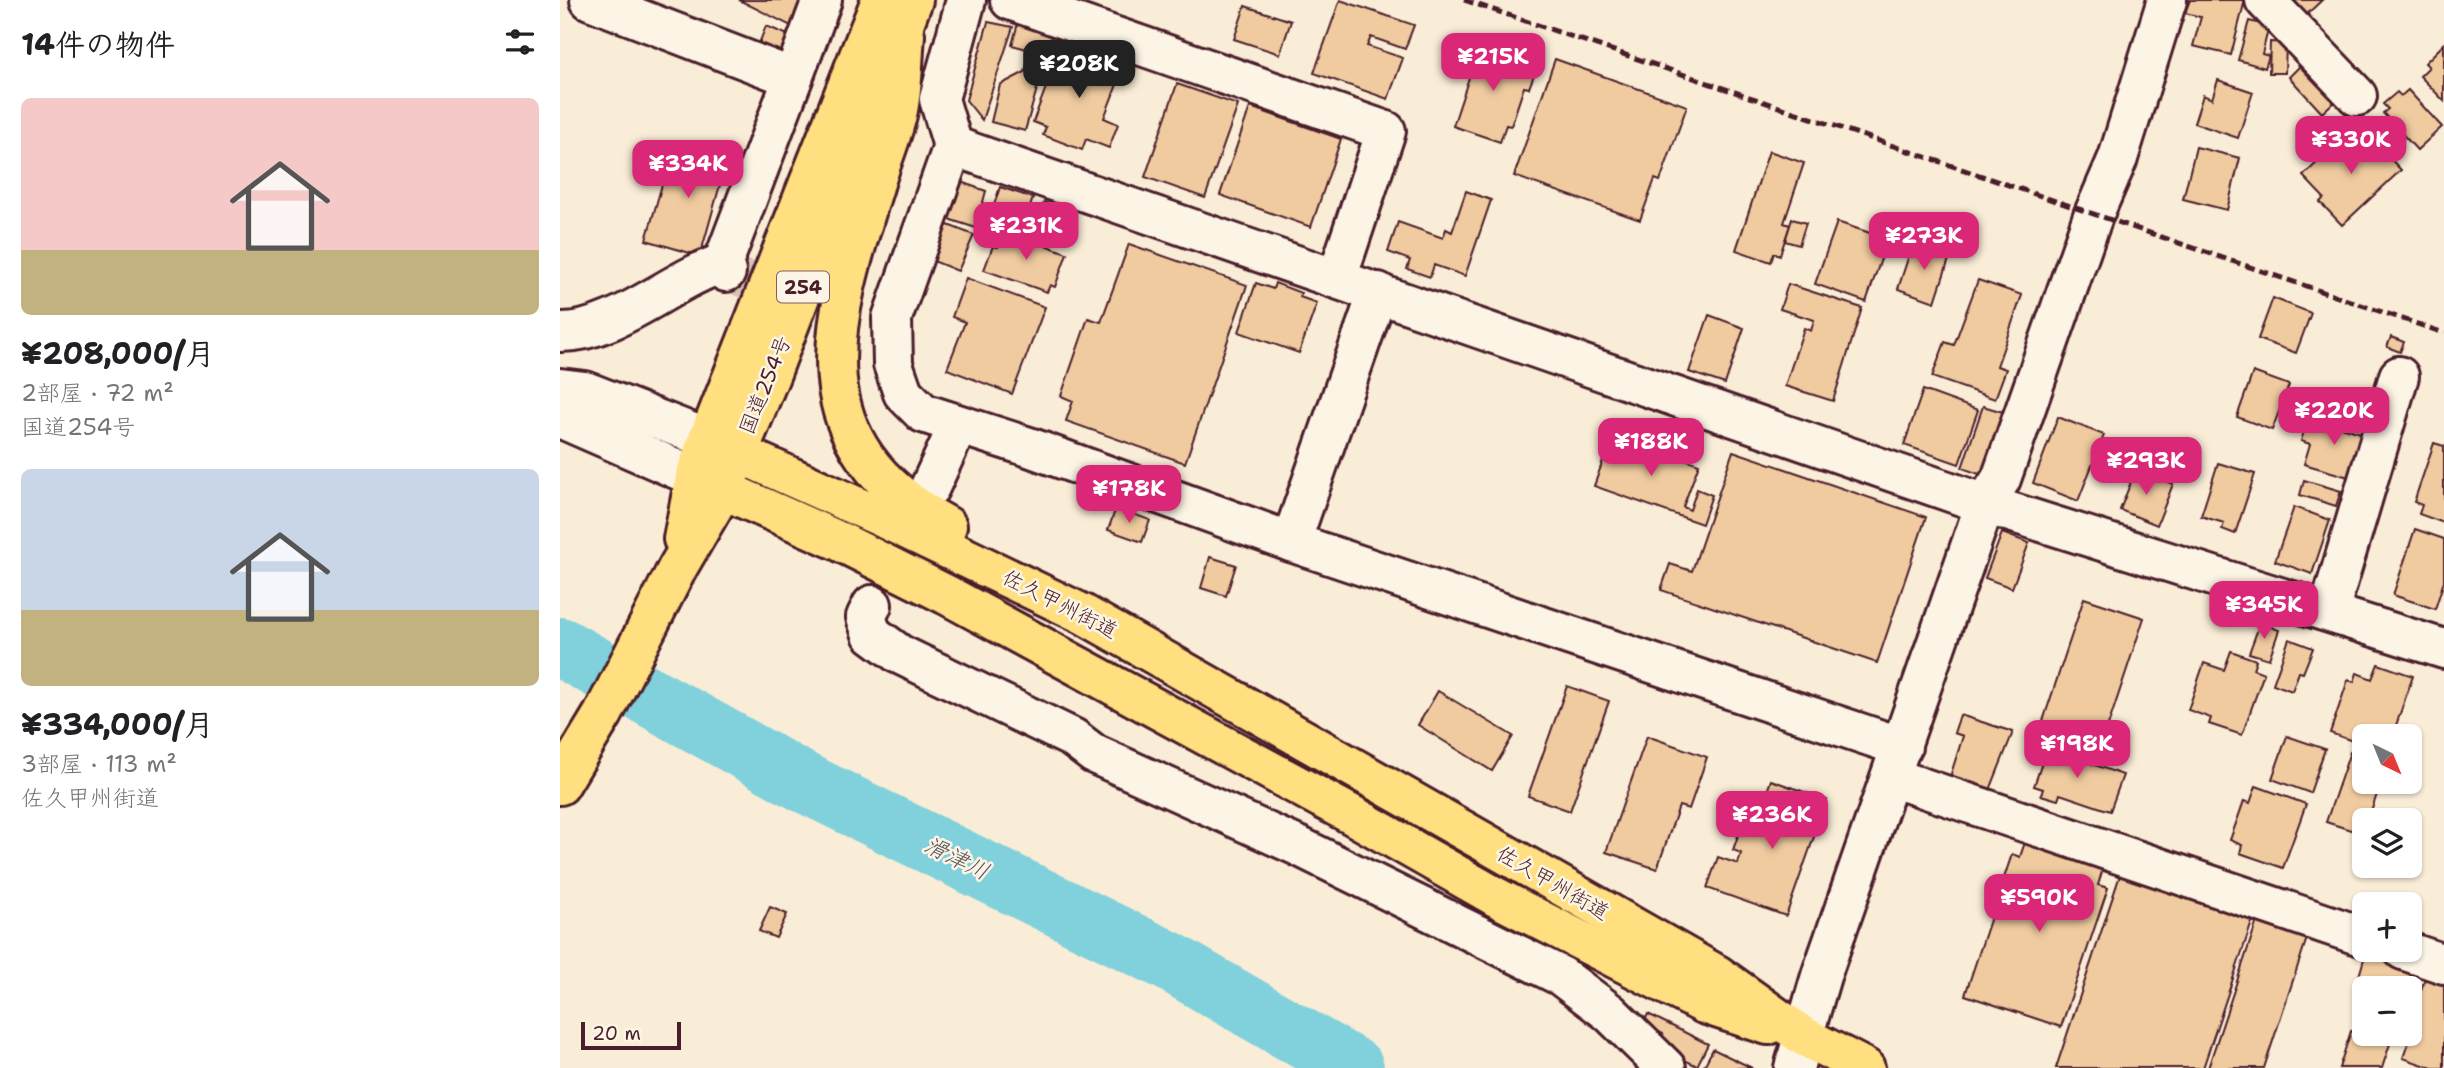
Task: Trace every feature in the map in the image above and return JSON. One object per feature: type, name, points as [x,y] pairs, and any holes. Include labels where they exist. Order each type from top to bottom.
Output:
[{"type":"main road","name":"254","points":[[723,446],[900,7]]},
{"type":"main road","points":[[900,7],[898,110],[852,259],[834,344],[836,383],[843,413],[869,459],[903,497],[922,511],[1016,563],[1083,614]]},
{"type":"main road","name":"国道254号","points":[[561,783],[643,641],[678,567],[723,446]]},
{"type":"main road","name":"佐久甲州街道","points":[[723,446],[1083,614],[1716,974],[1799,1052]]},
{"type":"main road","name":"佐久甲州街道","points":[[709,483],[841,542],[947,595],[1496,897],[1704,1004],[1799,1052],[1865,1068]]},
{"type":"street","points":[[590,0],[793,78]]},
{"type":"street","points":[[560,332],[576,332],[604,323],[704,269],[725,268],[822,0]]},
{"type":"street","points":[[966,0],[939,99],[953,146],[892,318],[893,364],[903,393],[923,413],[1029,447],[1291,542],[1896,762],[2352,933]]},
{"type":"street","points":[[1010,0],[1386,131],[1337,278]]},
{"type":"street","points":[[1799,1052],[1821,976],[1985,504],[2001,479],[2093,216],[2118,158],[2167,0]]},
{"type":"street","points":[[2265,0],[2357,96]]},
{"type":"street","points":[[953,146],[1985,504],[2444,649]]},
{"type":"street","points":[[1291,542],[1378,292]]},
{"type":"street","points":[[858,321],[891,340]]},
{"type":"street","points":[[2329,611],[2399,376]]},
{"type":"street","points":[[560,388],[584,391],[723,446]]},
{"type":"street","points":[[560,418],[709,483]]},
{"type":"street","points":[[930,487],[958,426]]},
{"type":"street","points":[[872,605],[866,617],[872,634],[899,654],[1073,738],[1094,754],[1298,846],[1561,976],[1611,1013],[1666,1068]]},
{"type":"street","points":[[2422,956],[2444,964]]},
{"type":"building","points":[[739,0],[805,0],[793,27]]},
{"type":"building","points":[[1340,0],[1414,25],[1405,49],[1371,37],[1367,46],[1403,58],[1388,99],[1314,73]]},
{"type":"building","points":[[2190,0],[2245,0],[2231,55],[2193,46],[2201,17],[2185,13]]},
{"type":"building","points":[[2288,0],[2322,0],[2304,17]]},
{"type":"building","points":[[1245,6],[1291,21],[1280,54],[1234,39]]},
{"type":"building","points":[[2249,21],[2269,26],[2262,54],[2269,56],[2265,68],[2238,60]]},
{"type":"building","points":[[988,22],[1013,27],[982,120],[966,100]]},
{"type":"building","points":[[1018,23],[1053,32],[1025,131],[991,122],[1000,85],[1025,72],[1031,50],[1012,45]]},
{"type":"building","points":[[766,26],[793,37],[783,65],[755,54]]},
{"type":"building","points":[[2270,42],[2286,43],[2285,73],[2269,73]]},
{"type":"building","points":[[1480,44],[1538,64],[1529,88],[1524,87],[1511,126],[1506,125],[1500,142],[1453,126]]},
{"type":"building","points":[[2444,44],[2444,101],[2420,76],[2429,67],[2425,63]]},
{"type":"building","points":[[1062,45],[1123,69],[1104,118],[1118,124],[1109,148],[1086,139],[1082,150],[1043,135],[1046,127],[1033,122]]},
{"type":"building","points":[[1555,59],[1687,106],[1660,181],[1655,179],[1640,220],[1514,176]]},
{"type":"building","points":[[2303,63],[2337,99],[2322,113],[2289,77]]},
{"type":"building","points":[[2218,80],[2253,92],[2238,138],[2194,123],[2203,95],[2212,99]]},
{"type":"building","points":[[1177,84],[1238,105],[1205,198],[1145,177]]},
{"type":"building","points":[[2408,90],[2442,127],[2417,150],[2383,113],[2388,109],[2383,104],[2397,92],[2401,96]]},
{"type":"building","points":[[1250,107],[1341,139],[1311,227],[1220,195]]},
{"type":"building","points":[[2346,135],[2356,146],[2368,135],[2401,170],[2342,225],[2320,202],[2324,198],[2303,176]]},
{"type":"building","points":[[703,145],[729,153],[700,256],[646,240],[672,150],[699,157]]},
{"type":"building","points":[[2196,147],[2240,158],[2227,210],[2183,199]]},
{"type":"building","points":[[1769,151],[1804,163],[1784,223],[1790,225],[1780,255],[1774,253],[1771,262],[1736,250]]},
{"type":"building","points":[[955,180],[986,191],[976,228],[942,217]]},
{"type":"building","points":[[1000,187],[1033,198],[1030,207],[1041,211],[1044,202],[1073,212],[1064,238],[1054,235],[1051,243],[989,220]]},
{"type":"building","points":[[1466,191],[1491,200],[1465,276],[1434,265],[1430,277],[1407,269],[1410,260],[1388,252],[1398,222],[1443,238],[1446,229],[1452,232]]},
{"type":"building","points":[[1792,219],[1806,223],[1799,245],[1785,241]]},
{"type":"building","points":[[940,222],[974,235],[958,271],[926,258]]},
{"type":"building","points":[[1837,222],[1888,239],[1866,302],[1815,284]]},
{"type":"building","points":[[1011,233],[1067,253],[1055,287],[1050,285],[1047,292],[984,270],[993,246],[998,247],[1000,241]]},
{"type":"building","points":[[1913,243],[1950,256],[1935,302],[1898,289]]},
{"type":"building","points":[[1129,244],[1247,285],[1185,463],[1066,421],[1073,401],[1061,396],[1088,318],[1101,322]]},
{"type":"building","points":[[966,278],[1045,307],[1012,394],[947,369],[965,322],[952,317]]},
{"type":"building","points":[[1978,280],[2022,295],[1997,366],[2006,369],[1995,399],[1932,377],[1945,342],[1954,345]]},
{"type":"building","points":[[1256,283],[1273,289],[1275,283],[1301,293],[1300,297],[1317,303],[1299,353],[1239,332]]},
{"type":"building","points":[[1788,284],[1862,308],[1833,401],[1785,386],[1804,328],[1811,331],[1814,320],[1780,309]]},
{"type":"building","points":[[2273,298],[2311,313],[2296,353],[2258,339]]},
{"type":"building","points":[[1709,315],[1744,328],[1725,384],[1689,372]]},
{"type":"building","points":[[2391,337],[2404,342],[2400,352],[2387,347]]},
{"type":"building","points":[[2253,372],[2289,385],[2272,430],[2237,417]]},
{"type":"building","points":[[1923,390],[1978,410],[1959,464],[1904,445]]},
{"type":"building","points":[[1983,406],[2003,412],[1982,475],[1962,468]]},
{"type":"building","points":[[2058,417],[2104,435],[2078,501],[2033,483]]},
{"type":"building","points":[[2308,417],[2371,436],[2352,478],[2304,464],[2310,444],[2301,441]]},
{"type":"building","points":[[1613,433],[1699,464],[1683,507],[1690,510],[1697,489],[1712,495],[1702,524],[1594,486]]},
{"type":"building","points":[[2434,443],[2444,446],[2444,523],[2419,514],[2422,505],[2414,502]]},
{"type":"building","points":[[1733,451],[1926,517],[1877,663],[1661,590],[1670,564],[1692,571]]},
{"type":"building","points":[[2218,463],[2255,474],[2235,534],[2222,529],[2224,523],[2201,516]]},
{"type":"building","points":[[2136,469],[2173,484],[2157,525],[2120,510]]},
{"type":"building","points":[[2304,480],[2341,491],[2336,506],[2300,495]]},
{"type":"building","points":[[2294,507],[2330,520],[2312,574],[2275,561]]},
{"type":"building","points":[[1116,508],[1150,520],[1142,542],[1108,530]]},
{"type":"building","points":[[2415,529],[2444,539],[2444,581],[2435,609],[2393,595]]},
{"type":"building","points":[[2002,533],[2029,543],[2012,588],[1985,578]]},
{"type":"building","points":[[1210,557],[1236,565],[1226,596],[1201,588]]},
{"type":"building","points":[[2084,598],[2144,618],[2101,747],[2041,727]]},
{"type":"building","points":[[2260,623],[2279,630],[2269,659],[2249,653]]},
{"type":"building","points":[[2289,639],[2313,648],[2292,691],[2273,684]]},
{"type":"building","points":[[2231,651],[2256,660],[2253,669],[2264,673],[2242,735],[2209,724],[2211,718],[2188,710],[2204,663],[2224,670]]},
{"type":"building","points":[[2378,664],[2413,676],[2396,724],[2352,724],[2352,741],[2330,733],[2348,680],[2354,682],[2357,673],[2372,679]]},
{"type":"building","points":[[1567,686],[1609,701],[1570,811],[1528,796]]},
{"type":"building","points":[[1438,691],[1513,736],[1492,771],[1418,725]]},
{"type":"building","points":[[1960,715],[2013,732],[1990,790],[1950,777],[1963,736],[1954,733]]},
{"type":"building","points":[[1647,736],[1707,757],[1689,809],[1679,806],[1657,869],[1606,852]]},
{"type":"building","points":[[2287,736],[2325,749],[2310,793],[2272,779]]},
{"type":"building","points":[[2047,748],[2123,775],[2110,811],[2060,794],[2058,800],[2041,795],[2043,789],[2034,786]]},
{"type":"building","points":[[2350,752],[2352,753],[2352,794],[2377,794],[2372,808],[2352,808],[2352,830],[2326,822]]},
{"type":"building","points":[[1771,780],[1827,800],[1786,916],[1707,888],[1718,857],[1738,864],[1741,853],[1733,850],[1740,830],[1752,834]]},
{"type":"building","points":[[2256,786],[2306,804],[2283,868],[2240,853],[2242,845],[2230,840],[2244,801],[2250,803]]},
{"type":"building","points":[[2025,842],[2103,868],[2098,885],[2108,888],[2061,1027],[1965,995],[2012,854],[2020,857]]},
{"type":"building","points":[[2120,875],[2253,919],[2203,1068],[2056,1068]]},
{"type":"building","points":[[770,907],[787,914],[776,938],[759,931]]},
{"type":"building","points":[[2257,921],[2307,938],[2264,1068],[2208,1068]]},
{"type":"building","points":[[2363,962],[2395,962],[2413,968],[2410,976],[2359,976]]},
{"type":"building","points":[[2427,973],[2444,979],[2444,1068],[2432,1068],[2403,1058],[2407,1046],[2422,1046],[2422,987]]},
{"type":"building","points":[[1648,1014],[1708,1044],[1697,1066],[1672,1054],[1674,1049],[1659,1042],[1663,1034],[1643,1024]]},
{"type":"building","points":[[2351,1031],[2352,1046],[2389,1046],[2382,1068],[2339,1068]]},
{"type":"building","points":[[1713,1049],[1752,1068],[1703,1068]]},
{"type":"waterway","name":"滑津川","points":[[560,647],[805,783],[1167,960],[1354,1068]]},
{"type":"tunnel","points":[[726,272],[858,321]]},
{"type":"railway","points":[[1464,0],[2444,333]]}]
